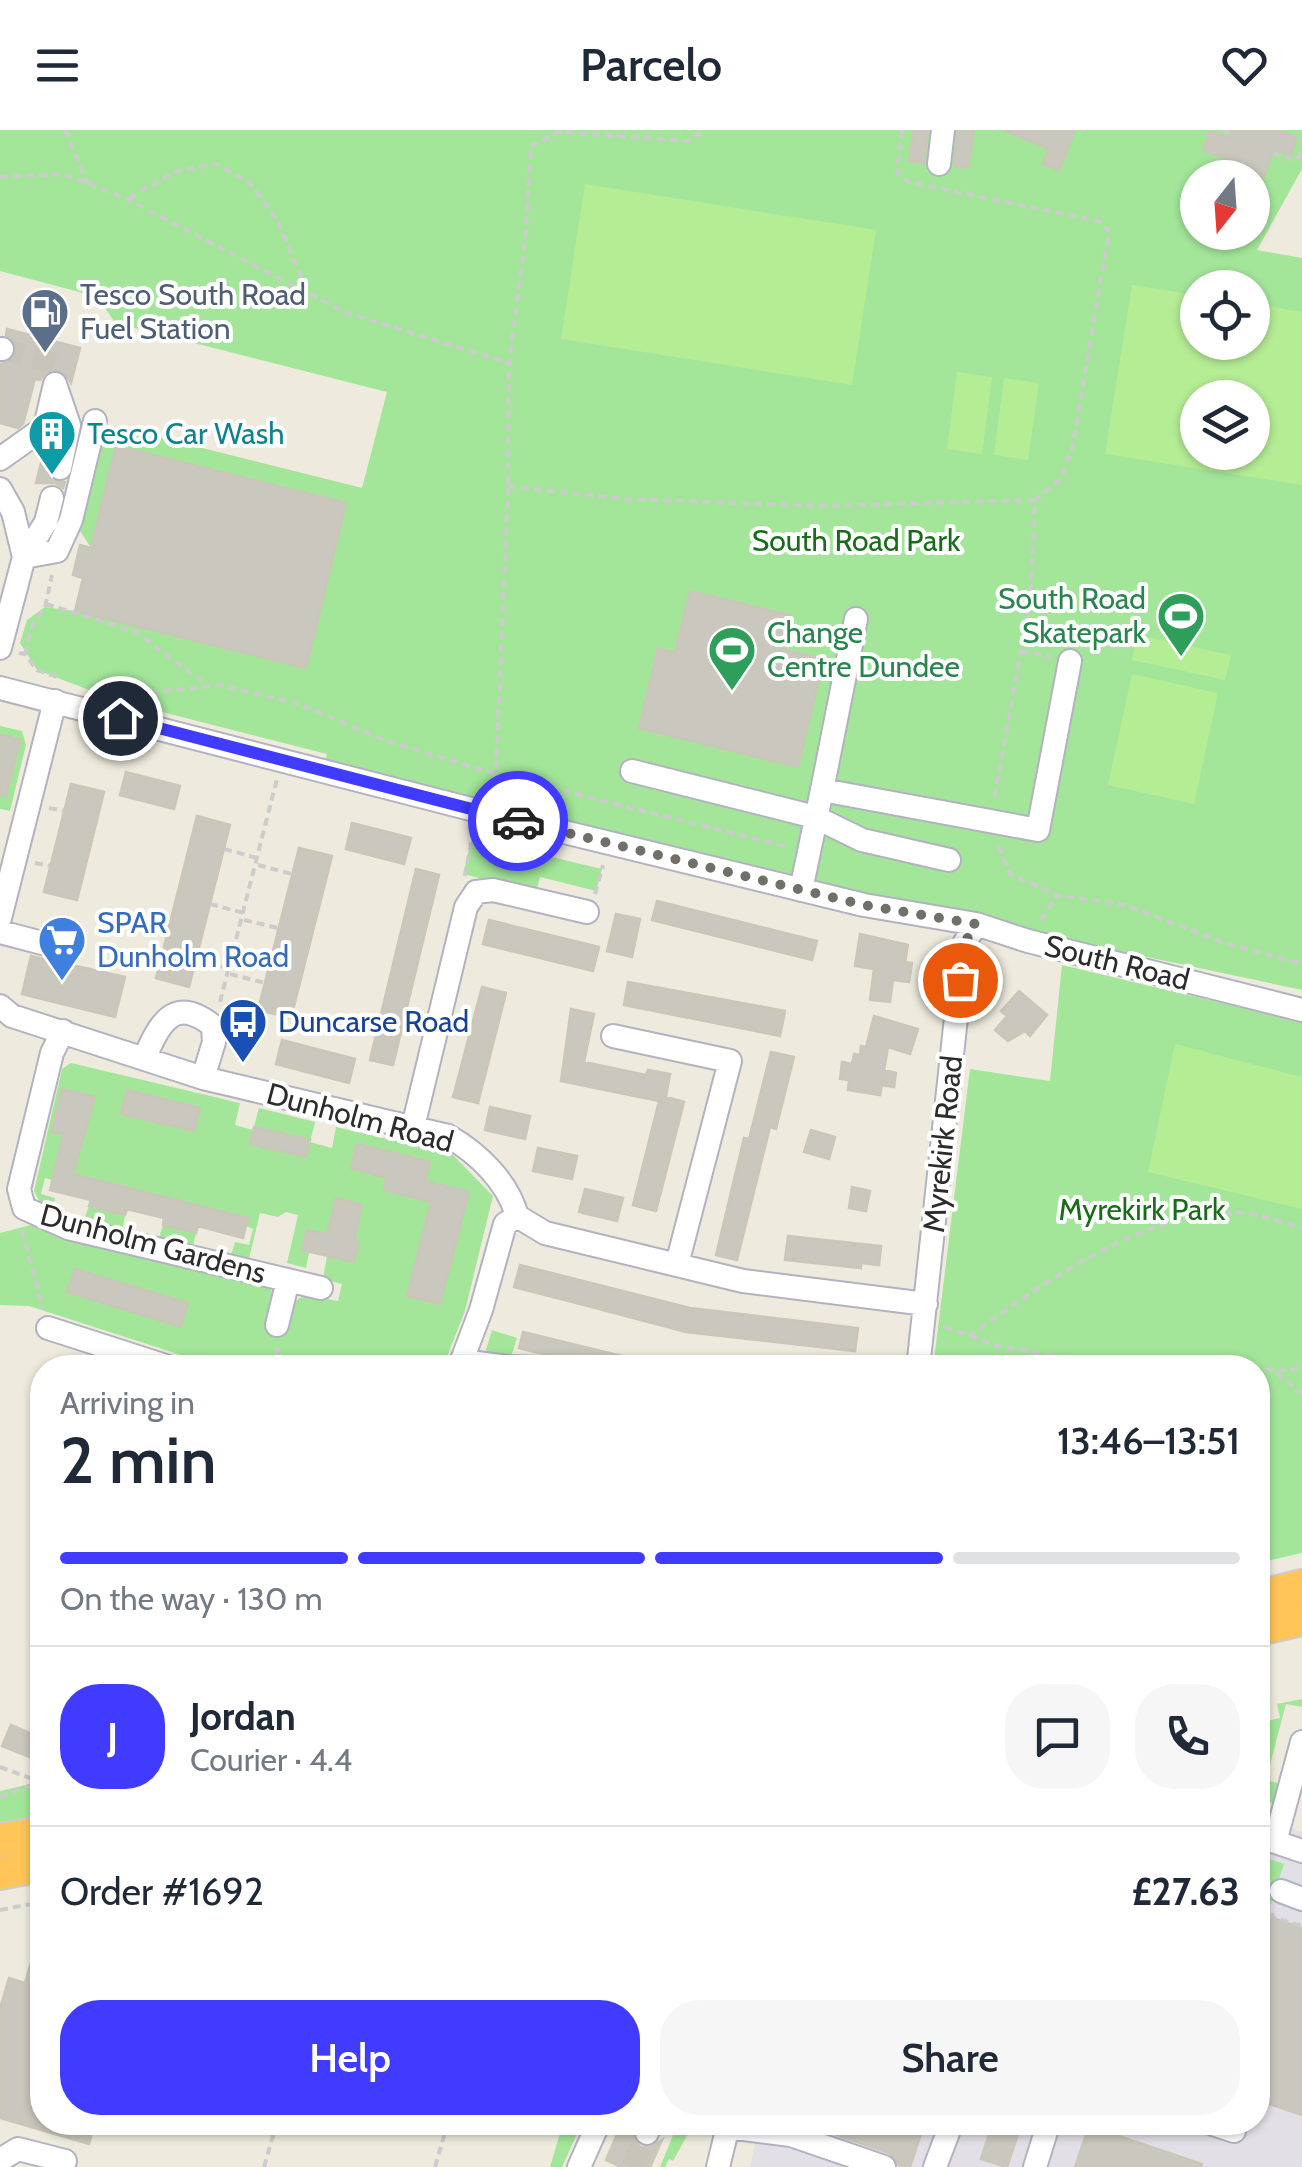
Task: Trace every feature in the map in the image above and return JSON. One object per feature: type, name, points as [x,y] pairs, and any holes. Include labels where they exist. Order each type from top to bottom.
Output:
[{"type":"highway","points":[[1270,1594],[1302,1586]]},
{"type":"highway","points":[[1270,1626],[1302,1619]]},
{"type":"highway","points":[[0,1840],[30,1835]]},
{"type":"highway","points":[[0,1873],[30,1868]]},
{"type":"street","points":[[938,164],[944,130]]},
{"type":"street","points":[[0,459],[44,427],[55,384],[70,425],[60,468]]},
{"type":"street","points":[[24,557],[57,551],[71,520],[95,421]]},
{"type":"street","points":[[0,489],[13,512],[24,557]]},
{"type":"street","points":[[0,648],[24,557],[46,522],[52,498]]},
{"type":"street","points":[[801,890],[856,619]]},
{"type":"street","points":[[822,790],[1038,830],[1070,661]]},
{"type":"street","name":"South Road","points":[[0,688],[801,890],[976,924],[1028,941],[1302,1010]]},
{"type":"street","points":[[0,918],[54,702]]},
{"type":"street","points":[[632,771],[815,817],[862,840],[950,860]]},
{"type":"street","points":[[413,1127],[466,907],[476,892],[493,890],[587,912]]},
{"type":"street","name":"Myrekirk Road","points":[[920,1355],[964,944],[976,924]]},
{"type":"street","points":[[0,932],[46,944]]},
{"type":"street","name":"Dunholm Road","points":[[0,1006],[12,1016],[203,1078],[448,1136],[467,1146],[511,1194],[517,1216]]},
{"type":"street","points":[[144,1059],[164,1018],[180,1012],[202,1018],[213,1026],[214,1042],[203,1078]]},
{"type":"street","name":"Dunholm Gardens","points":[[63,1031],[52,1053],[19,1189],[24,1208],[68,1228],[322,1288]]},
{"type":"street","points":[[613,1036],[730,1061],[676,1264]]},
{"type":"street","points":[[0,1215],[24,1208]]},
{"type":"street","points":[[464,1355],[481,1310],[505,1224],[517,1216],[545,1232],[743,1281],[925,1312]]},
{"type":"street","name":"Dunholm Gardens","points":[[277,1325],[288,1280]]},
{"type":"street","points":[[48,1328],[119,1355]]},
{"type":"street","points":[[1270,1831],[1298,1778],[1302,1742]]},
{"type":"street","points":[[1270,1840],[1302,1851]]},
{"type":"street","points":[[579,2167],[593,2135]]},
{"type":"street","points":[[718,2167],[726,2135]]},
{"type":"street","points":[[807,2135],[884,2167]]},
{"type":"street","points":[[935,2167],[947,2135]]},
{"type":"street","points":[[1034,2167],[1045,2135]]},
{"type":"street","points":[[0,2160],[18,2150],[66,2162]]},
{"type":"path","points":[[65,130],[88,184]]},
{"type":"path","points":[[476,892],[463,874],[496,774],[509,363],[525,240],[530,146],[559,132],[688,141],[705,130]]},
{"type":"path","points":[[508,486],[625,499],[802,505],[1035,500],[1061,479],[1072,449],[1108,231],[1098,221],[909,182],[896,173],[902,130]]},
{"type":"path","points":[[1222,130],[1231,133]]},
{"type":"path","points":[[1273,152],[1296,161],[1302,151]]},
{"type":"path","points":[[126,199],[174,172],[216,164],[250,182],[277,220],[308,294]]},
{"type":"path","points":[[0,177],[64,174],[126,199],[344,312],[509,363]]},
{"type":"path","points":[[1035,500],[1030,601],[990,821],[1010,874],[1057,895],[1125,905],[1228,944],[1302,964]]},
{"type":"path","points":[[46,604],[136,632],[208,686]]},
{"type":"path","points":[[0,648],[24,654],[37,670],[72,683]]},
{"type":"path","points":[[104,691],[131,696],[220,685],[299,704],[384,740],[496,774],[810,852]]},
{"type":"path","points":[[218,1006],[282,760]]},
{"type":"path","points":[[587,912],[609,843]]},
{"type":"path","points":[[224,849],[292,874]]},
{"type":"path","points":[[1028,941],[1057,895]]},
{"type":"path","points":[[210,904],[278,928]]},
{"type":"path","points":[[196,960],[264,983]]},
{"type":"path","points":[[24,1208],[21,1227],[48,1328]]},
{"type":"path","points":[[968,1336],[1060,1272],[1169,1221],[1243,1213],[1302,1228]]},
{"type":"path","points":[[925,1312],[968,1336],[998,1346],[1051,1355]]},
{"type":"path","points":[[1270,1370],[1302,1368]]},
{"type":"path","points":[[1274,1371],[1302,1394]]},
{"type":"path","points":[[0,1766],[30,1777]]},
{"type":"path","points":[[0,1798],[30,1786]]},
{"type":"path","points":[[0,1910],[30,1904]]},
{"type":"path","points":[[264,2167],[274,2135]]},
{"type":"path","points":[[436,2167],[445,2135]]},
{"type":"shaded area","points":[[1270,1821],[1302,1832],[1302,2167],[750,2167],[757,2135],[1270,2135]]},
{"type":"green space","name":"South Road Park","points":[[0,130],[1302,130],[1302,169],[1270,227],[1270,160],[1180,160],[1180,250],[1257,250],[1302,258],[1302,990],[1128,953],[1028,941],[323,771],[327,754],[115,700],[37,670],[20,643],[27,620],[45,607],[75,611],[91,548],[77,526],[100,432],[110,425],[362,488],[387,392],[115,323],[98,297],[0,271]]},
{"type":"green space","points":[[585,184],[876,230],[852,385],[561,339]]},
{"type":"green space","points":[[1132,285],[1180,292],[1180,360],[1270,360],[1270,307],[1302,312],[1302,485],[1207,470],[1270,470],[1270,380],[1180,380],[1180,466],[1105,454]]},
{"type":"green space","points":[[957,372],[992,377],[982,454],[947,449]]},
{"type":"green space","points":[[1004,378],[1039,383],[1028,460],[994,455]]},
{"type":"green space","name":"South Road Skatepark","points":[[1137,635],[1231,655],[1225,680],[1132,660]]},
{"type":"green space","points":[[1132,674],[1218,693],[1194,804],[1108,785]]},
{"type":"green space","points":[[0,726],[22,731],[26,745],[10,811],[0,809]]},
{"type":"green space","points":[[472,838],[602,869],[596,891],[540,877],[536,892],[463,874]]},
{"type":"green space","name":"Myrekirk Park","points":[[1062,965],[1302,1022],[1302,1553],[1270,1560],[1270,1355],[935,1355],[970,1069],[1050,1081]]},
{"type":"green space","points":[[1175,1044],[1302,1077],[1302,1209],[1148,1172]]},
{"type":"green space","points":[[71,1063],[240,1103],[235,1125],[253,1130],[259,1108],[315,1122],[310,1142],[332,1148],[336,1127],[452,1154],[493,1196],[465,1311],[448,1355],[181,1355],[29,1306],[0,1305],[0,1233],[31,1225],[262,1282],[271,1289],[273,1299],[292,1305],[299,1298],[311,1296],[338,1301],[342,1284],[323,1279],[327,1256],[309,1252],[306,1268],[287,1263],[298,1215],[286,1212],[278,1217],[260,1213],[249,1259],[244,1262],[231,1255],[235,1242],[249,1245],[253,1229],[246,1226],[248,1217],[196,1205],[182,1229],[196,1233],[193,1247],[159,1238],[163,1225],[177,1228],[176,1199],[125,1187],[123,1196],[115,1195],[111,1212],[125,1216],[122,1230],[84,1220],[89,1206],[104,1209],[55,1170],[52,1180],[45,1178],[41,1194],[55,1198],[53,1207],[41,1204],[34,1191],[62,1069]]},
{"type":"green space","points":[[492,1330],[517,1338],[512,1355],[484,1355]]},
{"type":"green space","points":[[1302,1699],[1302,1707],[1286,1704],[1270,1765],[1270,1720],[1280,1718],[1277,1704]]},
{"type":"green space","points":[[1270,1781],[1278,1783],[1273,1803],[1270,1802]]},
{"type":"green space","points":[[30,1784],[30,1821],[0,1827],[0,1791]]},
{"type":"green space","points":[[1270,1859],[1284,1864],[1270,1904]]},
{"type":"green space","points":[[559,2135],[577,2135],[562,2167],[550,2167]]},
{"type":"green space","points":[[673,2135],[687,2135],[673,2161],[669,2159],[665,2167],[660,2167]]},
{"type":"building","points":[[914,130],[928,130],[924,163],[909,161]]},
{"type":"building","points":[[958,130],[974,130],[968,168],[954,166]]},
{"type":"building","points":[[1004,130],[1075,130],[1059,170],[1043,164],[1049,149]]},
{"type":"building","points":[[1232,130],[1277,130],[1297,138],[1291,155],[1274,149],[1270,160],[1230,160],[1203,150],[1210,131],[1229,138]]},
{"type":"building","points":[[7,329],[80,348],[71,383],[57,369],[35,379],[23,424],[18,428],[0,423],[0,364],[10,361],[17,350],[6,335]]},
{"type":"building","points":[[116,446],[346,503],[306,668],[75,611],[83,578],[73,575],[80,545],[91,548]]},
{"type":"building","points":[[41,463],[51,480],[65,482],[63,488],[55,483],[36,483]]},
{"type":"building","name":"Change Centre Dundee","points":[[690,591],[793,616],[785,650],[824,659],[798,767],[639,728],[658,648],[675,653]]},
{"type":"building","points":[[0,735],[20,740],[6,796],[0,795]]},
{"type":"building","points":[[126,772],[180,786],[174,809],[120,795]]},
{"type":"building","points":[[71,784],[104,792],[77,900],[44,892]]},
{"type":"building","points":[[197,816],[230,825],[189,987],[156,978]]},
{"type":"building","points":[[352,823],[411,838],[404,864],[346,849]]},
{"type":"building","points":[[299,848],[332,856],[291,1018],[258,1010]]},
{"type":"building","points":[[416,869],[439,875],[393,1065],[370,1060]]},
{"type":"building","points":[[657,901],[817,941],[812,960],[652,920]]},
{"type":"building","points":[[616,914],[640,919],[632,957],[607,951]]},
{"type":"building","points":[[489,920],[599,947],[593,971],[483,944]]},
{"type":"building","points":[[860,934],[908,945],[905,962],[912,963],[909,982],[893,980],[890,1002],[870,1000],[874,969],[855,966]]},
{"type":"building","name":"SPAR Dunholm Road","points":[[31,956],[125,977],[115,1017],[22,994]]},
{"type":"building","points":[[628,982],[785,1011],[780,1036],[624,1005]]},
{"type":"building","points":[[482,987],[506,993],[478,1103],[453,1097]]},
{"type":"building","points":[[1019,991],[1047,1015],[1030,1036],[1025,1031],[1008,1041],[995,1030],[1007,1016],[1001,1011]]},
{"type":"building","points":[[571,1009],[594,1014],[584,1062],[646,1075],[648,1070],[670,1074],[666,1097],[684,1102],[656,1211],[633,1205],[659,1101],[561,1081]]},
{"type":"building","points":[[874,1016],[918,1029],[910,1054],[888,1047],[884,1070],[896,1073],[894,1087],[882,1085],[880,1095],[848,1090],[849,1080],[840,1079],[842,1062],[852,1064],[854,1054],[860,1055],[861,1046],[866,1047]]},
{"type":"building","points":[[282,1040],[355,1059],[349,1083],[276,1064]]},
{"type":"building","points":[[771,1052],[794,1057],[776,1129],[770,1127],[737,1260],[716,1255],[744,1138],[749,1139]]},
{"type":"building","points":[[62,1089],[95,1097],[73,1174],[248,1218],[243,1238],[198,1226],[196,1233],[163,1225],[164,1218],[127,1209],[125,1215],[89,1206],[91,1200],[50,1190],[63,1134],[52,1132]]},
{"type":"building","points":[[127,1090],[200,1108],[194,1131],[121,1114]]},
{"type":"building","points":[[490,1107],[530,1116],[525,1139],[485,1130]]},
{"type":"building","points":[[254,1127],[310,1140],[306,1157],[250,1144]]},
{"type":"building","points":[[811,1130],[835,1137],[829,1159],[804,1152]]},
{"type":"building","points":[[357,1144],[430,1162],[425,1181],[469,1192],[440,1304],[407,1296],[431,1202],[384,1190],[387,1178],[351,1168]]},
{"type":"building","points":[[538,1148],[577,1156],[572,1179],[533,1171]]},
{"type":"building","points":[[852,1187],[870,1191],[866,1211],[849,1208]]},
{"type":"building","points":[[585,1189],[623,1198],[617,1221],[579,1212]]},
{"type":"building","points":[[336,1198],[362,1205],[354,1262],[302,1250],[307,1230],[327,1235]]},
{"type":"building","points":[[788,1236],[881,1246],[879,1265],[861,1263],[861,1268],[785,1260]]},
{"type":"building","points":[[520,1265],[690,1308],[858,1328],[855,1351],[686,1332],[514,1287]]},
{"type":"building","points":[[75,1269],[188,1303],[181,1327],[67,1292]]},
{"type":"building","points":[[523,1332],[617,1355],[547,1355],[519,1348]]},
{"type":"building","points":[[11,1725],[30,1733],[30,1757],[2,1746]]},
{"type":"building","points":[[1270,1917],[1302,1928],[1302,2115],[1270,2104]]},
{"type":"building","points":[[30,1966],[30,2127],[0,2118],[0,2008],[9,1978],[25,1983]]},
{"type":"building","points":[[58,2135],[91,2135],[89,2144]]},
{"type":"building","points":[[617,2135],[633,2135],[641,2147],[651,2147],[662,2140],[650,2167],[621,2167],[606,2160]]},
{"type":"building","points":[[837,2135],[921,2135],[910,2167],[899,2165],[889,2153]]},
{"type":"building","points":[[989,2135],[1018,2135],[1007,2167],[981,2159]]},
{"type":"building","points":[[1086,2135],[1116,2135],[1202,2164],[1201,2167],[1075,2167]]},
{"type":"tunnel","points":[[2,349],[60,365],[55,384]]},
{"type":"tunnel","points":[[632,2167],[646,2135]]},
{"type":"way so far","points":[[518,821],[864,905],[976,924],[964,944],[960,980]]},
{"type":"place","name":"Tesco South Road Fuel Station","points":[[45,354]]},
{"type":"place","name":"Tesco Car Wash","points":[[52,476]]},
{"type":"place","name":"South Road Skatepark","points":[[1181,658]]},
{"type":"place","name":"Change Centre Dundee","points":[[732,692]]},
{"type":"place","name":"SPAR Dunholm Road","points":[[62,982]]},
{"type":"place","name":"Duncarse Road","points":[[243,1064]]},
{"type":"route","points":[[120,718],[518,821]]}]
